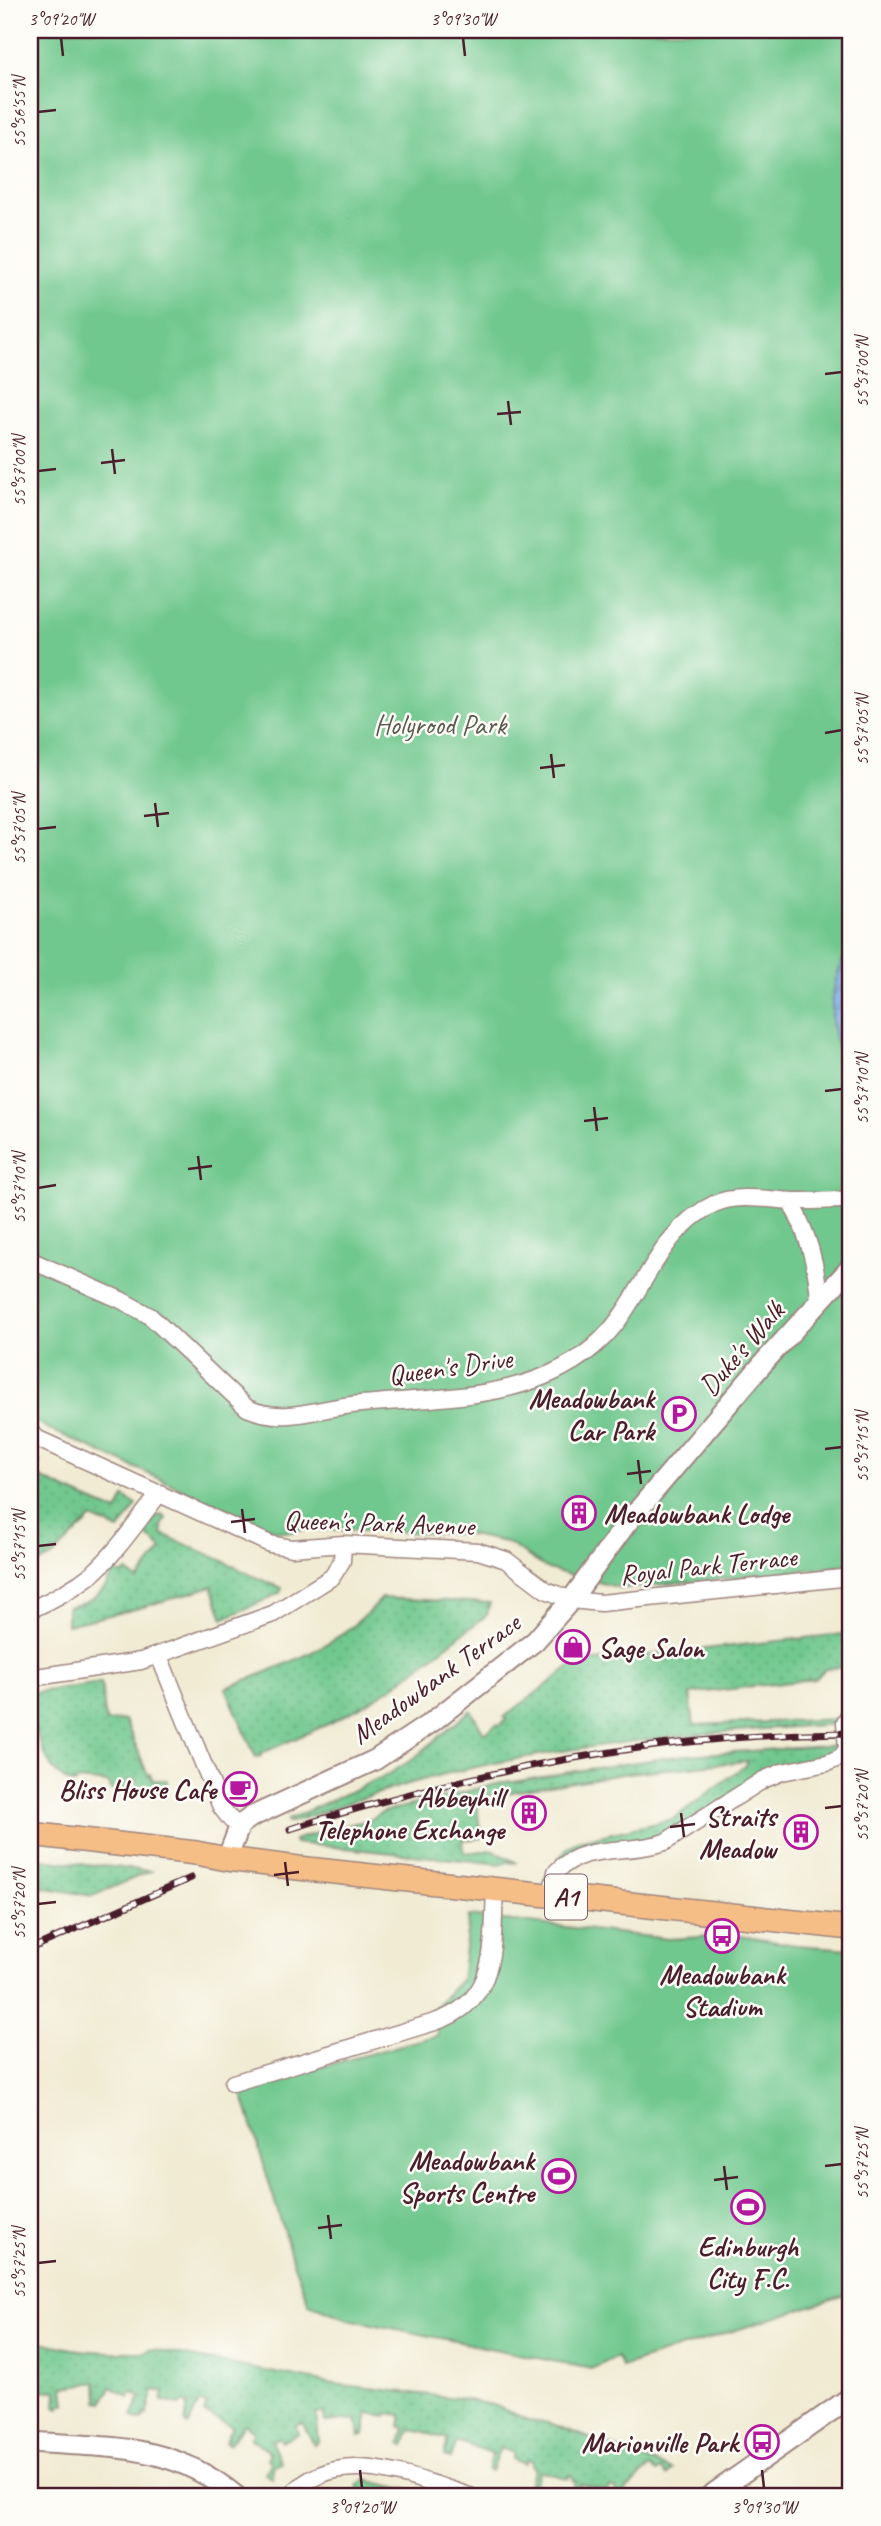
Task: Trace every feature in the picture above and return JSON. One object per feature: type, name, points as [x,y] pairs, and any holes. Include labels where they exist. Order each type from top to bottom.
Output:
[{"type":"main road","name":"A1","points":[[30,1834],[227,1859],[851,1928]]},
{"type":"street","name":"Queen's Drive","points":[[30,1260],[121,1300],[150,1316],[247,1408],[267,1415],[290,1416],[348,1405],[461,1396],[510,1387],[540,1377],[579,1358],[605,1337],[672,1238],[691,1218],[716,1202],[734,1199],[851,1199]]},
{"type":"street","points":[[790,1201],[802,1222],[814,1258],[819,1301]]},
{"type":"street","name":"Duke's Walk","points":[[571,1600],[628,1523],[851,1267]]},
{"type":"street","name":"Queen's Park Avenue","points":[[33,1439],[270,1544],[292,1548],[342,1544],[492,1554],[506,1560],[546,1590],[571,1600]]},
{"type":"street","points":[[30,1610],[71,1589],[94,1571],[112,1553],[160,1493]]},
{"type":"street","points":[[30,1678],[123,1665],[159,1656],[255,1621],[287,1607],[335,1574],[341,1561],[342,1544]]},
{"type":"street","name":"Royal Park Terrace","points":[[571,1600],[601,1603],[851,1577]]},
{"type":"street","name":"Meadowbank Terrace","points":[[240,1825],[251,1817],[375,1760],[403,1742],[535,1641],[571,1600]]},
{"type":"street","points":[[159,1656],[221,1807],[231,1820],[240,1825],[227,1859]]},
{"type":"street","points":[[551,1895],[556,1872],[578,1857],[665,1842],[763,1780],[789,1770],[827,1763],[841,1757],[847,1749],[845,1722],[851,1711]]},
{"type":"street","points":[[233,2083],[435,2022],[461,2011],[482,1987],[489,1964],[495,1889]]},
{"type":"street","points":[[714,2494],[851,2397]]},
{"type":"street","points":[[30,2442],[129,2450],[166,2457],[214,2478],[236,2496]]},
{"type":"street","points":[[290,2496],[303,2482],[320,2473],[347,2467],[389,2472],[470,2496]]},
{"type":"green space","name":"Holyrood Park","points":[[30,30],[851,30],[851,1565],[621,1588],[548,1569],[506,1542],[464,1534],[306,1529],[276,1531],[30,1418]]},
{"type":"green space","points":[[30,1458],[40,1462],[35,1475],[76,1494],[117,1512],[124,1497],[137,1505],[119,1530],[92,1518],[52,1557],[30,1568]]},
{"type":"green space","points":[[162,1515],[166,1518],[161,1528],[162,1534],[282,1588],[280,1593],[223,1619],[212,1586],[140,1608],[67,1625],[67,1607],[96,1596],[107,1585],[113,1570],[122,1575],[126,1571],[138,1580],[162,1549],[143,1532],[154,1518]]},
{"type":"green space","points":[[382,1598],[490,1603],[487,1615],[391,1688],[361,1707],[256,1758],[226,1688],[329,1643],[365,1616]]},
{"type":"green space","points":[[851,1633],[851,1666],[825,1669],[815,1679],[690,1694],[694,1725],[839,1719],[839,1724],[690,1735],[543,1754],[425,1779],[288,1823],[287,1820],[389,1774],[413,1759],[471,1710],[484,1733],[497,1724],[499,1726],[506,1720],[504,1717],[576,1663]]},
{"type":"green space","points":[[101,1683],[106,1722],[125,1720],[148,1775],[150,1774],[153,1780],[167,1780],[167,1787],[137,1788],[136,1780],[128,1780],[128,1789],[111,1790],[108,1783],[78,1780],[75,1784],[66,1781],[52,1767],[30,1719],[33,1716],[30,1693]]},
{"type":"green space","points":[[841,1745],[840,1752],[781,1769],[669,1836],[571,1857],[559,1858],[568,1847],[578,1841],[673,1819],[748,1761],[628,1773],[476,1798],[481,1838],[462,1840],[464,1853],[493,1850],[517,1863],[501,1864],[295,1843],[294,1840],[370,1820],[383,1812],[509,1781],[685,1755]]},
{"type":"green space","points":[[30,1858],[151,1871],[92,1896],[30,1885]]},
{"type":"green space","name":"Meadowbank Sports Centre","points":[[469,1916],[669,1939],[734,1935],[796,1945],[851,1949],[851,2293],[621,2367],[617,2357],[591,2369],[348,2319],[309,2304],[293,2262],[241,2089],[438,2035],[431,2011],[461,1980]]},
{"type":"green space","points":[[30,2340],[93,2351],[145,2352],[149,2349],[334,2384],[457,2398],[493,2405],[529,2420],[550,2423],[673,2470],[667,2476],[661,2470],[657,2473],[651,2467],[623,2493],[626,2496],[617,2496],[616,2488],[609,2487],[608,2491],[580,2484],[576,2496],[571,2496],[575,2481],[572,2480],[573,2477],[568,2475],[567,2479],[539,2470],[533,2487],[529,2484],[534,2468],[531,2466],[532,2461],[526,2459],[524,2464],[511,2459],[513,2453],[500,2448],[491,2471],[487,2470],[492,2453],[456,2441],[450,2458],[444,2456],[448,2439],[410,2429],[405,2446],[401,2444],[405,2428],[400,2426],[402,2415],[368,2413],[364,2435],[359,2436],[356,2419],[325,2422],[324,2413],[316,2414],[319,2441],[314,2444],[302,2422],[295,2426],[298,2433],[282,2442],[279,2437],[271,2441],[281,2463],[273,2467],[273,2479],[265,2473],[272,2462],[267,2458],[270,2453],[250,2438],[254,2432],[244,2424],[229,2444],[225,2442],[232,2426],[204,2413],[207,2405],[199,2402],[189,2425],[185,2424],[188,2403],[183,2402],[180,2405],[162,2401],[164,2392],[154,2390],[147,2415],[144,2414],[143,2419],[139,2420],[132,2416],[141,2397],[132,2392],[130,2397],[111,2387],[103,2402],[98,2401],[97,2382],[64,2387],[66,2404],[60,2405],[60,2408],[56,2408],[57,2391],[31,2390],[30,2396]]},
{"type":"green space","points":[[365,2480],[414,2491],[408,2496],[365,2496],[357,2486]]},
{"type":"water","points":[[851,947],[851,1081],[834,1034],[832,1010],[838,972]]},
{"type":"railway","points":[[290,1829],[428,1789],[567,1759],[707,1740],[851,1733]]},
{"type":"railway","points":[[30,1949],[191,1878]]},
{"type":"place","name":"Meadowbank Car Park","points":[[679,1414]]},
{"type":"place","name":"Meadowbank Lodge","points":[[579,1513]]},
{"type":"place","name":"Sage Salon","points":[[573,1647]]},
{"type":"place","name":"Bliss House Cafe","points":[[240,1789]]},
{"type":"place","name":"Abbeyhill Telephone Exchange","points":[[529,1813]]},
{"type":"place","name":"Straits Meadow","points":[[801,1832]]},
{"type":"place","name":"Meadowbank Stadium","points":[[722,1936]]},
{"type":"place","name":"Meadowbank Sports Centre","points":[[559,2176]]},
{"type":"place","name":"Edinburgh City F.C.","points":[[748,2207]]},
{"type":"place","name":"Marionville Park","points":[[762,2442]]}]
